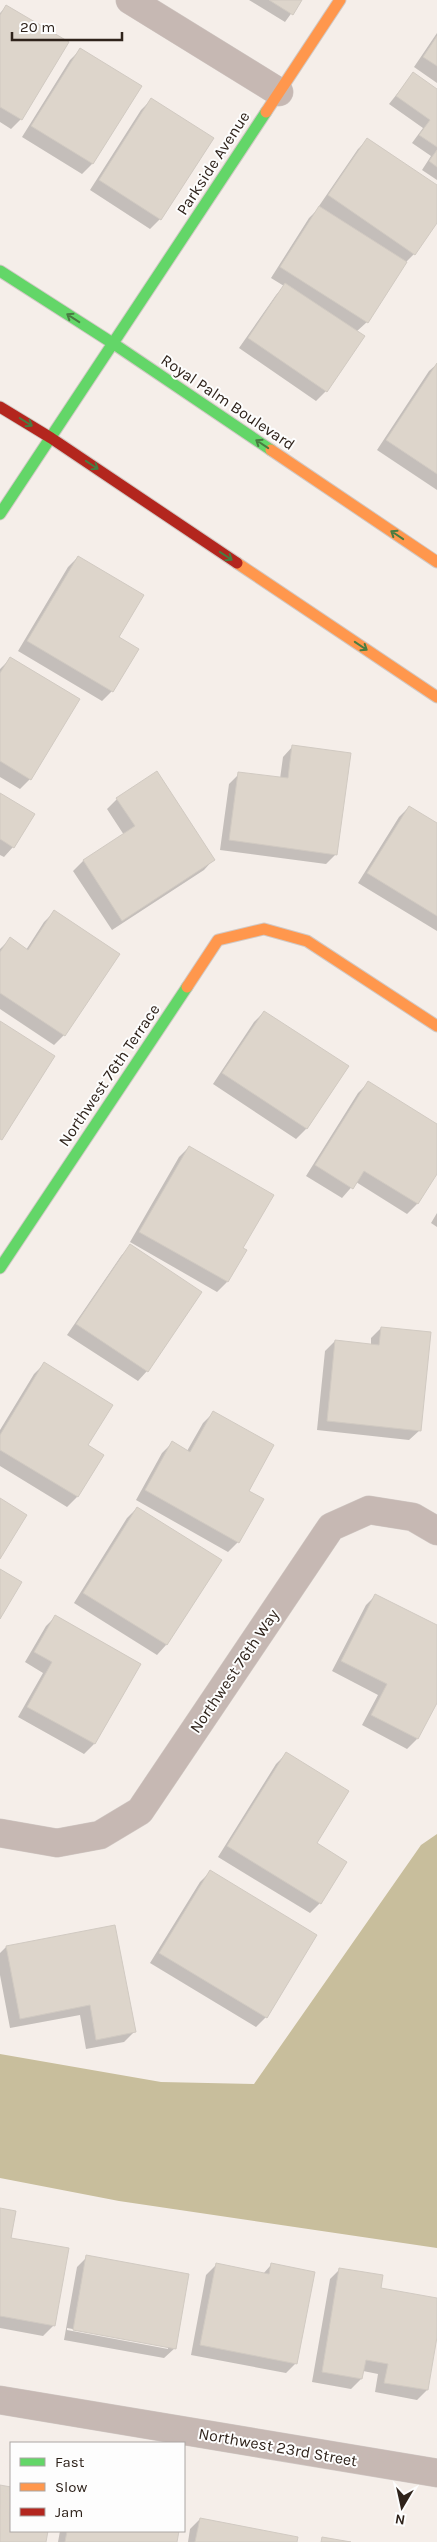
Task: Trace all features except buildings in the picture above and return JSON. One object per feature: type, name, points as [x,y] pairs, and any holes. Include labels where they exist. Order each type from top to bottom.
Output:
[{"type":"street","points":[[130,0],[279,92]]},
{"type":"street","name":"Parkside Avenue","points":[[0,514],[340,0]]},
{"type":"street","name":"Royal Palm Boulevard","points":[[0,271],[114,344],[437,562]]},
{"type":"street","points":[[0,407],[51,438],[437,697]]},
{"type":"street","name":"Northwest 76th Terrace","points":[[0,1268],[218,940],[264,929],[307,941],[437,1026]]},
{"type":"street","name":"Northwest 76th Way","points":[[0,1833],[57,1843],[100,1835],[140,1811],[331,1527],[369,1510],[413,1516],[437,1531]]},
{"type":"street","name":"Northwest 23rd Street","points":[[0,2400],[437,2474]]},
{"type":"shaded area","points":[[437,1834],[437,2248],[119,2201],[0,2178],[0,2054],[161,2082],[254,2084],[421,1845]]},
{"type":"traffic: fast","points":[[0,514],[266,112]]},
{"type":"traffic: fast","points":[[0,271],[114,344],[271,450]]},
{"type":"traffic: fast","points":[[0,1268],[187,987]]},
{"type":"traffic: slow","points":[[266,112],[340,0]]},
{"type":"traffic: slow","points":[[271,450],[437,562]]},
{"type":"traffic: slow","points":[[237,563],[437,697]]},
{"type":"traffic: slow","points":[[187,987],[218,940],[264,929],[307,941],[437,1026]]},
{"type":"traffic: jam","points":[[0,407],[51,438],[237,563]]}]
